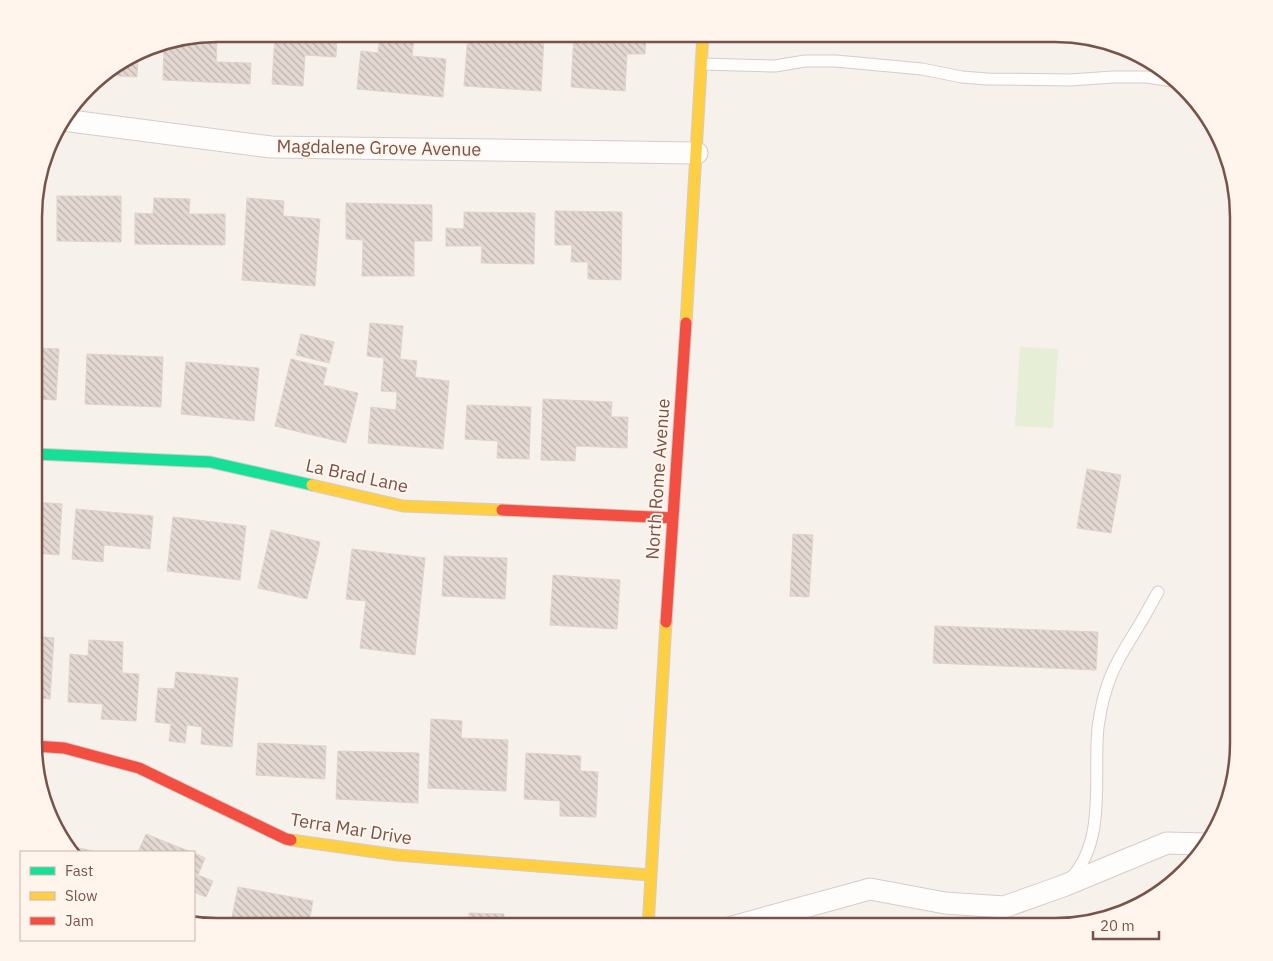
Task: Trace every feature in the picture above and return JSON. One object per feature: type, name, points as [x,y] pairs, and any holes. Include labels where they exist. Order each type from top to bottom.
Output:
[{"type":"street","name":"North Rome Avenue","points":[[648,918],[702,43]]},
{"type":"street","name":"Magdalene Grove Avenue","points":[[71,121],[271,147],[697,153]]},
{"type":"street","name":"La Brad Lane","points":[[42,454],[210,462],[403,506],[673,518]]},
{"type":"street","name":"Terra Mar Drive","points":[[43,747],[64,748],[139,768],[286,840],[397,855],[650,875]]},
{"type":"street","points":[[765,918],[870,889],[945,903],[1004,907],[1063,886],[1167,843],[1199,844]]},
{"type":"lane","points":[[701,64],[775,66],[805,61],[836,61],[922,69],[962,77],[987,79],[1070,80],[1147,77],[1163,80]]},
{"type":"lane","points":[[1063,886],[1081,868],[1092,839],[1096,796],[1098,727],[1106,689],[1120,656],[1158,592]]},
{"type":"green space","points":[[1020,347],[1058,349],[1053,428],[1015,426]]},
{"type":"building","points":[[217,42],[216,62],[251,63],[250,84],[163,80],[164,51],[172,48]]},
{"type":"building","points":[[275,42],[337,42],[336,57],[305,55],[303,86],[272,84]]},
{"type":"building","points":[[379,42],[413,42],[412,56],[446,59],[443,97],[357,89],[361,51],[378,53]]},
{"type":"building","points":[[467,42],[544,42],[541,91],[464,86]]},
{"type":"building","points":[[574,42],[646,43],[645,54],[627,54],[625,91],[571,87]]},
{"type":"building","points":[[138,62],[137,77],[115,76]]},
{"type":"building","points":[[57,196],[121,196],[121,242],[57,241]]},
{"type":"building","points":[[154,198],[190,199],[189,214],[225,214],[225,245],[135,244],[135,213],[153,214]]},
{"type":"building","points":[[247,198],[284,201],[283,216],[320,219],[315,286],[242,280]]},
{"type":"building","points":[[346,203],[432,205],[432,241],[414,241],[414,276],[362,276],[363,240],[346,239]]},
{"type":"building","points":[[555,211],[622,212],[621,280],[588,279],[588,262],[571,262],[572,245],[555,245]]},
{"type":"building","points":[[464,212],[535,213],[534,264],[481,263],[482,246],[446,246],[446,228],[464,229]]},
{"type":"building","points":[[370,323],[403,326],[400,359],[417,361],[415,377],[449,381],[443,449],[368,443],[371,407],[396,410],[397,392],[381,391],[384,358],[367,356]]},
{"type":"building","points":[[301,334],[334,342],[329,363],[296,355]]},
{"type":"building","points":[[42,348],[59,349],[56,400],[42,399]]},
{"type":"building","points":[[87,354],[163,357],[161,407],[85,404]]},
{"type":"building","points":[[291,359],[327,368],[323,385],[358,393],[346,443],[275,426]]},
{"type":"building","points":[[186,362],[259,368],[254,421],[181,414]]},
{"type":"building","points":[[543,399],[612,402],[611,417],[628,417],[627,448],[576,446],[575,461],[541,460]]},
{"type":"building","points":[[467,405],[531,407],[529,459],[497,458],[498,441],[465,439]]},
{"type":"building","points":[[1087,469],[1121,475],[1111,533],[1077,528]]},
{"type":"building","points":[[43,503],[62,504],[59,555],[43,554]]},
{"type":"building","points":[[76,509],[153,516],[150,549],[104,545],[103,562],[72,559]]},
{"type":"building","points":[[173,517],[246,526],[240,580],[167,571]]},
{"type":"building","points":[[271,530],[320,542],[307,599],[258,588]]},
{"type":"building","points":[[793,534],[813,535],[809,597],[790,596]]},
{"type":"building","points":[[352,549],[425,558],[415,655],[360,648],[366,601],[346,599]]},
{"type":"building","points":[[444,556],[507,558],[505,599],[442,596]]},
{"type":"building","points":[[553,575],[620,580],[617,629],[550,625]]},
{"type":"building","points":[[935,626],[1098,632],[1096,670],[933,663]]},
{"type":"building","points":[[43,637],[54,638],[50,699],[43,699]]},
{"type":"building","points":[[89,640],[123,642],[122,673],[139,674],[136,721],[101,719],[103,704],[68,702],[70,654],[88,656]]},
{"type":"building","points":[[176,672],[238,678],[232,747],[201,744],[202,727],[187,725],[185,743],[169,741],[171,724],[155,722],[158,688],[174,689]]},
{"type":"building","points":[[431,719],[462,721],[461,738],[508,740],[506,791],[428,788]]},
{"type":"building","points":[[258,743],[326,746],[325,779],[256,775]]},
{"type":"building","points":[[338,751],[419,753],[418,803],[336,799]]},
{"type":"building","points":[[526,753],[581,756],[580,771],[598,772],[596,817],[560,816],[560,801],[524,799]]},
{"type":"building","points":[[146,834],[188,851],[138,851]]},
{"type":"building","points":[[77,847],[93,851],[80,851]]},
{"type":"building","points":[[195,853],[205,858],[198,875],[213,881],[206,897],[195,892]]},
{"type":"building","points":[[238,887],[313,901],[310,918],[232,918]]},
{"type":"building","points":[[469,913],[504,914],[504,918],[469,918]]},
{"type":"traffic: fast","points":[[42,454],[210,462],[312,485]]},
{"type":"traffic: slow","points":[[686,323],[702,43]]},
{"type":"traffic: slow","points":[[312,485],[403,506],[502,510]]},
{"type":"traffic: slow","points":[[649,918],[666,622]]},
{"type":"traffic: slow","points":[[291,840],[397,855],[650,875]]},
{"type":"traffic: jam","points":[[666,622],[686,323]]},
{"type":"traffic: jam","points":[[502,510],[673,518]]},
{"type":"traffic: jam","points":[[43,747],[64,748],[139,768],[291,840]]}]
